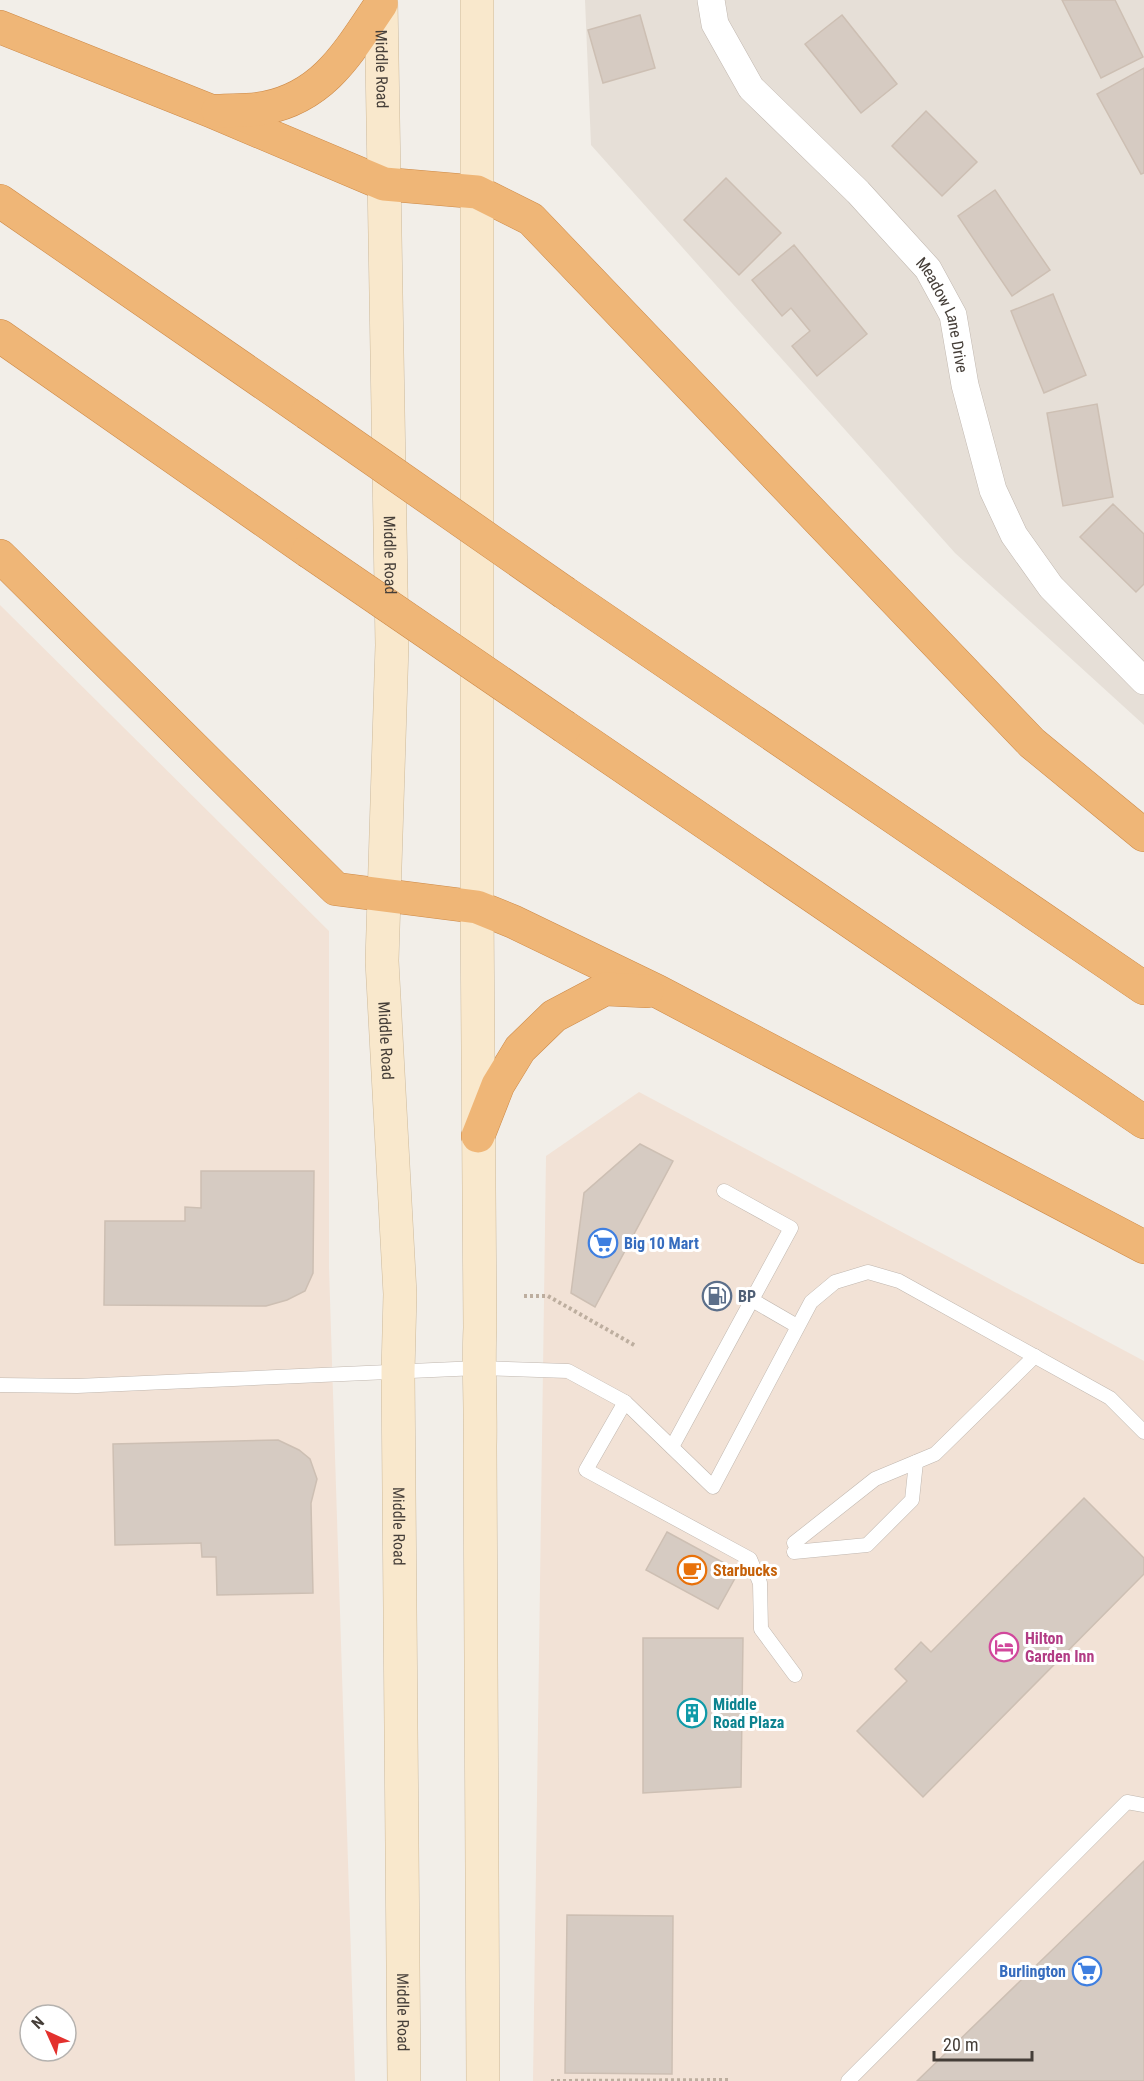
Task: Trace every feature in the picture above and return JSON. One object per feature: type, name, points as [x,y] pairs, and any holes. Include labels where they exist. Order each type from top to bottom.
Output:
[{"type":"highway","points":[[211,111],[264,108],[295,99],[323,81],[340,64],[381,2]]},
{"type":"highway","points":[[0,27],[211,111],[384,184],[477,192],[531,219],[1032,743],[1144,835]]},
{"type":"highway","points":[[0,201],[565,593],[1144,988]]},
{"type":"highway","points":[[0,336],[308,551],[1144,1122]]},
{"type":"highway","points":[[0,556],[336,889],[477,907],[514,922],[657,992],[1144,1247]]},
{"type":"highway","points":[[478,1136],[498,1085],[520,1049],[554,1016],[605,989],[657,992]]},
{"type":"main road","points":[[477,0],[477,907],[480,1328],[478,1368],[483,2081]]},
{"type":"main road","name":"Middle Road","points":[[381,2],[392,645],[382,961],[400,1294],[398,1372],[404,2081]]},
{"type":"street","name":"Meadow Lane Drive","points":[[711,0],[715,24],[751,88],[858,192],[928,269],[953,315],[965,385],[993,490],[1014,535],[1051,587],[1144,681]]},
{"type":"lane","points":[[672,1447],[791,1228],[724,1191]]},
{"type":"lane","points":[[0,1385],[76,1386],[478,1368],[568,1371],[625,1402],[712,1486],[811,1302],[835,1282],[868,1272],[899,1281],[1110,1398],[1144,1432]]},
{"type":"lane","points":[[752,1300],[797,1326]]},
{"type":"lane","points":[[916,1462],[912,1500],[867,1545],[794,1547],[875,1479],[935,1454],[1035,1356]]},
{"type":"lane","points":[[625,1402],[586,1470],[750,1559],[760,1583],[761,1629],[795,1675]]},
{"type":"lane","points":[[848,2081],[1127,1802],[1144,1805]]},
{"type":"path","points":[[525,1296],[548,1296],[636,1346]]},
{"type":"path","points":[[551,2081],[728,2080]]},
{"type":"shaded area","points":[[585,0],[1144,0],[1144,725],[955,553],[591,145]]},
{"type":"shaded area","points":[[0,605],[329,931],[329,1268],[355,2081],[0,2081]]},
{"type":"shaded area","points":[[639,1092],[1144,1361],[1144,2081],[533,2081],[546,1156]]},
{"type":"building","points":[[1062,0],[1115,0],[1143,57],[1101,78]]},
{"type":"building","points":[[640,15],[655,68],[603,83],[588,30]]},
{"type":"building","points":[[842,15],[897,84],[861,113],[805,44]]},
{"type":"building","points":[[1144,68],[1144,173],[1141,174],[1097,94]]},
{"type":"building","points":[[926,111],[977,162],[942,196],[892,146]]},
{"type":"building","points":[[726,178],[781,233],[739,275],[684,220]]},
{"type":"building","points":[[995,190],[1050,270],[1012,296],[958,216]]},
{"type":"building","points":[[794,245],[867,334],[817,376],[792,346],[810,331],[791,308],[782,316],[752,280]]},
{"type":"building","points":[[1053,294],[1086,375],[1044,393],[1011,311]]},
{"type":"building","points":[[1097,404],[1113,497],[1063,506],[1047,413]]},
{"type":"building","points":[[1113,504],[1144,534],[1144,584],[1136,592],[1080,537]]},
{"type":"building","name":"Big 10 Mart","points":[[640,1144],[673,1161],[595,1307],[571,1293],[584,1193]]},
{"type":"building","points":[[201,1171],[314,1171],[313,1273],[305,1291],[287,1300],[266,1306],[104,1305],[105,1221],[185,1221],[185,1207],[201,1208]]},
{"type":"building","points":[[278,1440],[299,1450],[310,1459],[317,1479],[311,1503],[313,1593],[217,1595],[216,1557],[202,1557],[201,1543],[115,1545],[113,1444]]},
{"type":"building","name":"Hilton Garden Inn","points":[[1084,1498],[1144,1558],[1144,1574],[923,1797],[857,1731],[907,1681],[895,1669],[921,1642],[931,1652]]},
{"type":"building","name":"Starbucks","points":[[667,1532],[739,1571],[718,1609],[646,1570]]},
{"type":"building","name":"Middle Road Plaza","points":[[643,1638],[743,1638],[741,1787],[643,1793]]},
{"type":"building","name":"Burlington","points":[[1144,1861],[1144,2081],[917,2081]]},
{"type":"building","points":[[567,1915],[673,1916],[672,2074],[565,2073]]},
{"type":"place","name":"Big 10 Mart","points":[[603,1243]]},
{"type":"place","name":"BP","points":[[717,1296]]},
{"type":"place","name":"Starbucks","points":[[692,1570]]},
{"type":"place","name":"Hilton Garden Inn","points":[[1004,1647]]},
{"type":"place","name":"Middle Road Plaza","points":[[692,1713]]},
{"type":"place","name":"Burlington","points":[[1087,1971]]}]
